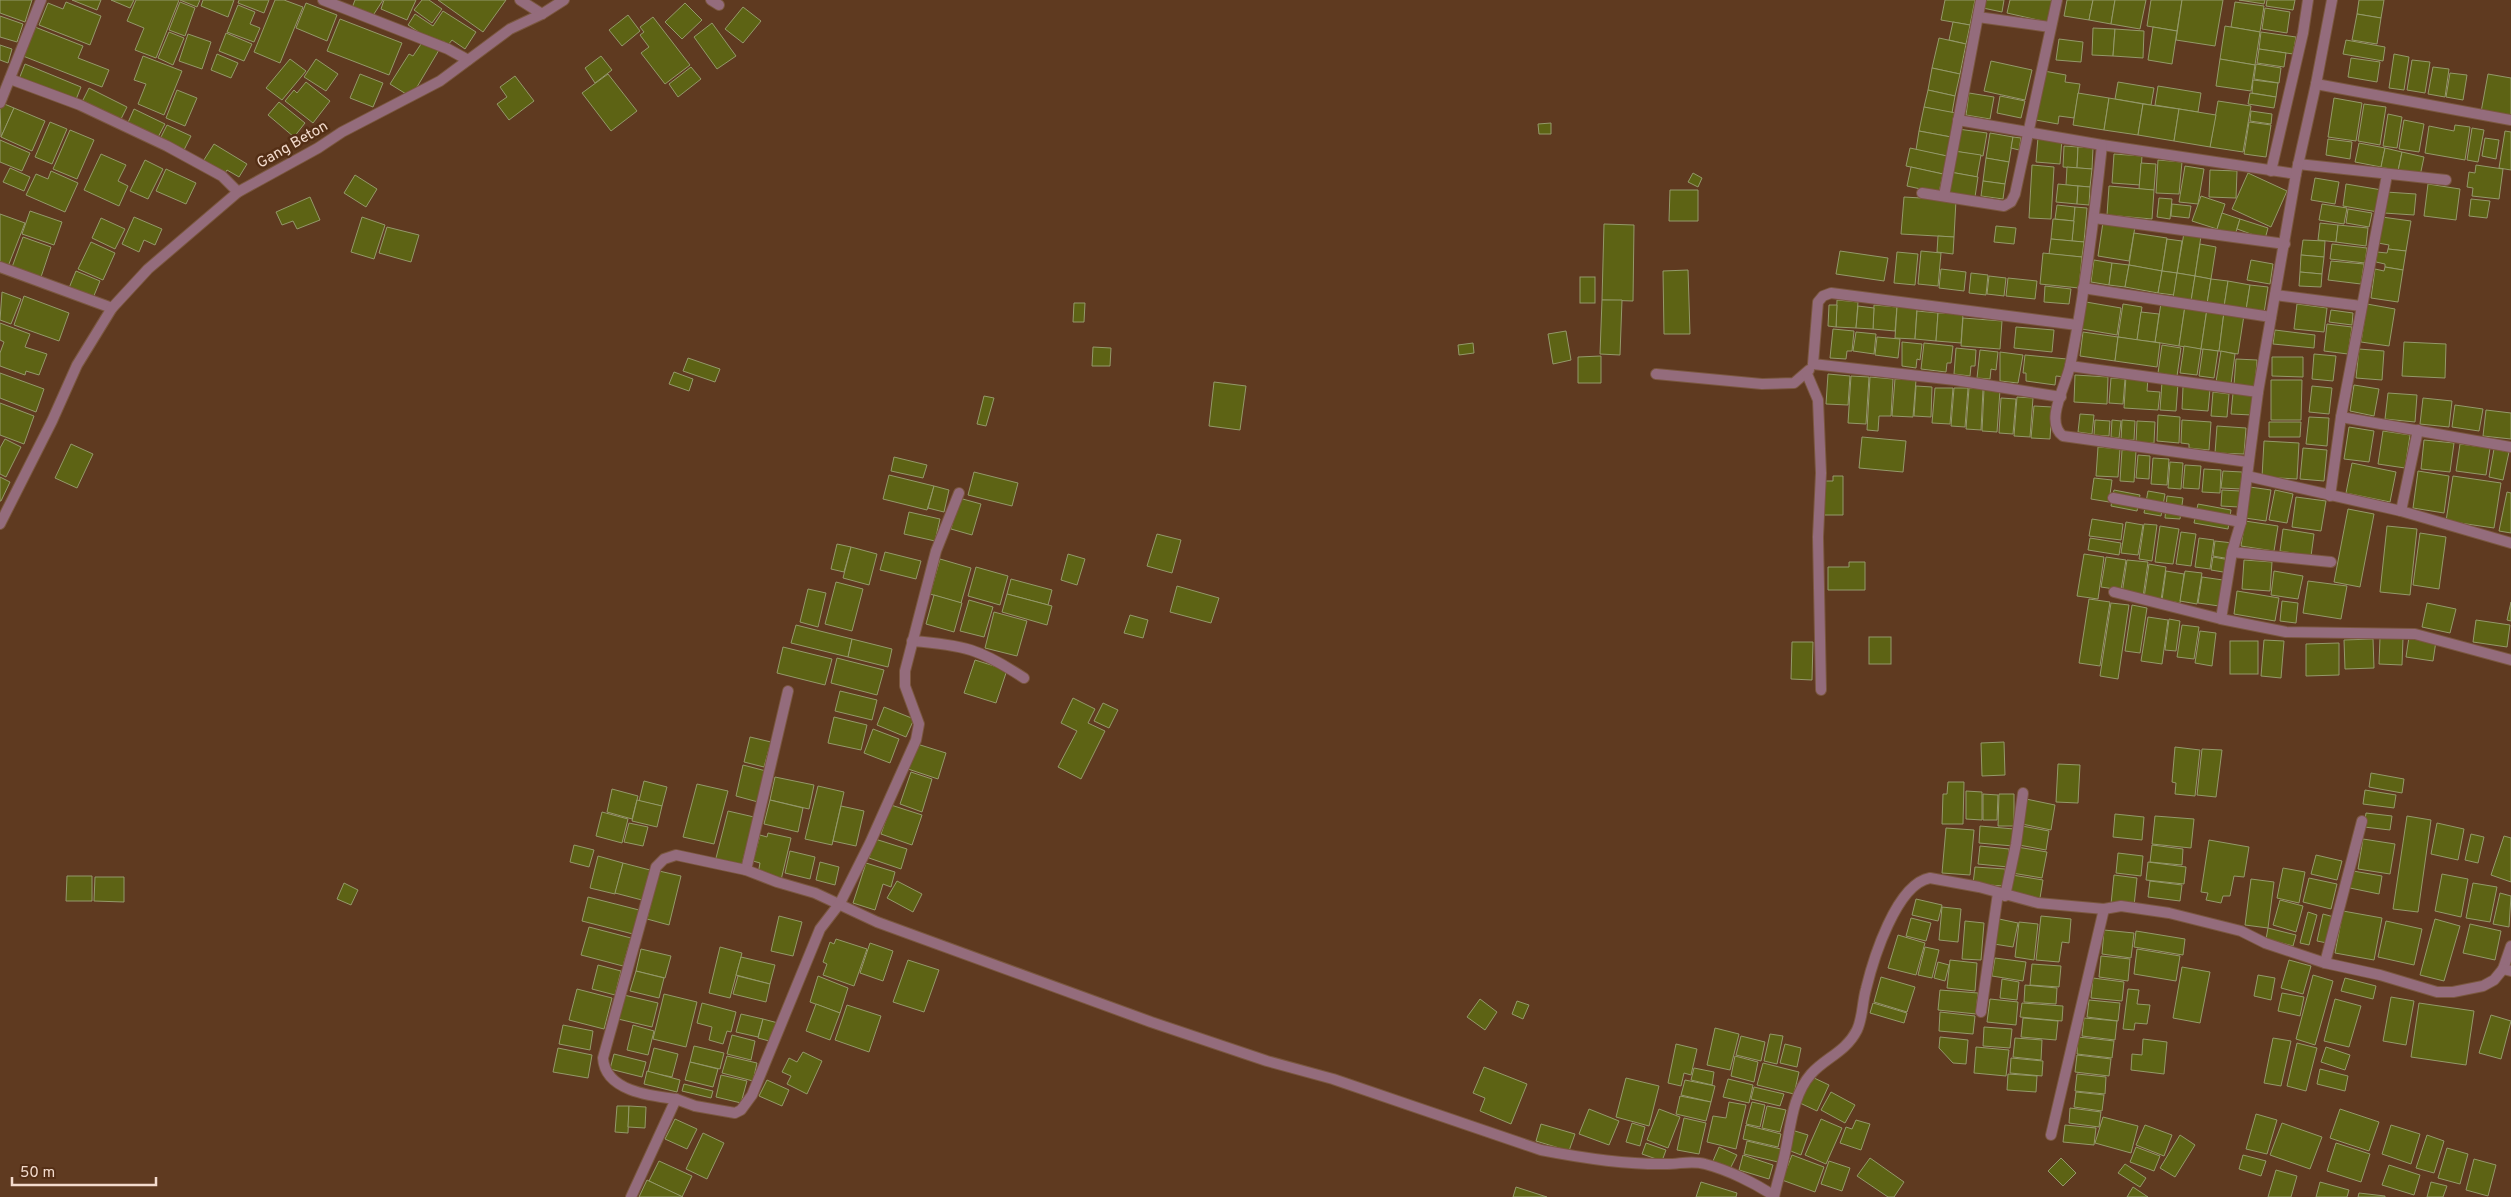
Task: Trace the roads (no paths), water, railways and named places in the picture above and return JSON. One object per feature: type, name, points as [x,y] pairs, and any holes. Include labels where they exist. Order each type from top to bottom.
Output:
[{"type":"street","points":[[0,103],[41,0]]},
{"type":"street","points":[[323,0],[448,49],[468,60]]},
{"type":"street","points":[[520,0],[542,14]]},
{"type":"street","name":"Gang Beton","points":[[0,524],[52,421],[77,364],[112,308],[148,269],[238,192],[318,148],[342,132],[440,81],[510,29],[542,14],[564,0]]},
{"type":"street","points":[[1944,196],[1981,0]]},
{"type":"street","points":[[1922,193],[2004,206],[2010,202],[2015,194],[2057,0]]},
{"type":"street","points":[[2271,171],[2303,33],[2308,0]]},
{"type":"street","points":[[2221,619],[2232,552],[2241,522],[2258,392],[2297,169],[2332,0]]},
{"type":"street","points":[[1978,17],[2050,27]]},
{"type":"street","points":[[10,79],[80,106],[167,146],[222,176],[238,192]]},
{"type":"street","points":[[2316,84],[2511,120]]},
{"type":"street","points":[[1958,120],[2102,145],[2271,171],[2297,169],[2446,180]]},
{"type":"street","points":[[2102,145],[2094,218],[2070,366],[2054,422],[2058,432],[2064,436],[2248,462]]},
{"type":"street","points":[[2330,496],[2341,417],[2387,175]]},
{"type":"street","points":[[2094,218],[2285,244]]},
{"type":"street","points":[[0,267],[112,308]]},
{"type":"street","points":[[2083,288],[2271,317]]},
{"type":"street","points":[[1656,374],[1762,384],[1794,383],[1807,374],[1813,364],[1818,302],[1823,296],[1831,293],[2076,325]]},
{"type":"street","points":[[2275,295],[2361,306]]},
{"type":"street","points":[[1813,364],[1955,380],[2061,397]]},
{"type":"street","points":[[2070,366],[2258,392]]},
{"type":"street","points":[[1807,374],[1818,400],[1821,473],[1818,537],[1821,690]]},
{"type":"street","points":[[2341,417],[2511,447]]},
{"type":"street","points":[[2401,512],[2418,430]]},
{"type":"street","points":[[2247,476],[2401,512],[2511,544]]},
{"type":"street","points":[[959,493],[936,551],[905,671],[905,686],[919,724],[916,740],[870,843],[840,903],[820,929],[752,1095],[741,1110],[726,1112],[676,1100],[654,1097],[621,1086],[607,1074],[604,1065],[611,1025],[656,868],[664,859],[676,855],[746,870],[840,903],[877,922],[1151,1022],[1267,1061],[1333,1079],[1541,1150],[1574,1157],[1668,1164],[1687,1162],[1705,1164],[1759,1186],[1774,1197],[1796,1099],[1812,1073],[1838,1053],[1852,1039],[1857,1029],[1866,990],[1885,933],[1895,910],[1917,883],[1930,878],[1979,887],[2001,895],[2038,903],[2104,909],[2122,906],[2140,908],[2221,925],[2241,931],[2265,943],[2325,963],[2380,975],[2437,992],[2453,992],[2483,986],[2494,980],[2507,970],[2511,946]]},
{"type":"street","points":[[2113,498],[2241,522]]},
{"type":"street","points":[[2232,552],[2331,562]]},
{"type":"street","points":[[2114,592],[2221,619],[2286,632],[2415,634],[2511,660]]},
{"type":"street","points":[[912,641],[967,648],[998,661],[1024,678]]},
{"type":"street","points":[[746,870],[788,691]]},
{"type":"street","points":[[1981,1012],[2001,895],[2016,844],[2023,793]]},
{"type":"street","points":[[2325,963],[2362,821]]},
{"type":"street","points":[[2051,1135],[2104,909]]},
{"type":"street","points":[[631,1197],[676,1100]]}]
